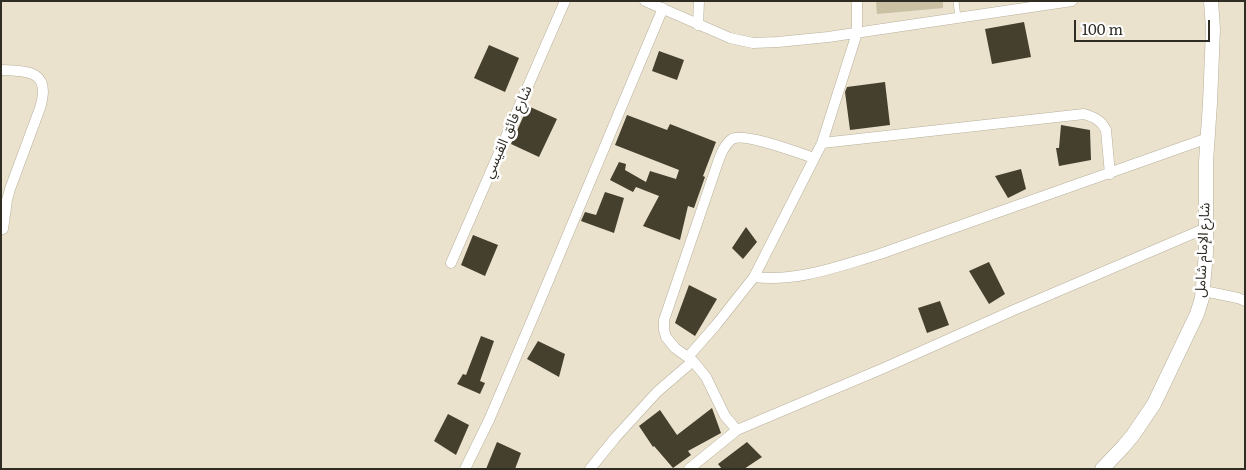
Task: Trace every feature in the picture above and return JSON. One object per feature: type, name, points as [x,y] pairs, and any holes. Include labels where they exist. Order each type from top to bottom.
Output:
[{"type":"street","name":"شارع فائق القيسي","points":[[451,263],[565,1]]},
{"type":"street","points":[[645,1],[730,38],[753,43],[856,33],[1072,1]]},
{"type":"street","points":[[698,25],[699,1]]},
{"type":"street","points":[[590,469],[651,398],[690,359],[754,277],[822,143],[856,33],[857,1]]},
{"type":"street","name":"شارع الإمام شامل","points":[[1102,469],[1124,447],[1154,404],[1200,308],[1204,291],[1205,179],[1213,35],[1211,1]]},
{"type":"street","points":[[465,469],[489,420],[663,8]]},
{"type":"street","points":[[1,70],[27,72],[35,75],[42,82],[44,89],[44,97],[10,189],[3,229]]},
{"type":"street","points":[[822,143],[1084,114],[1099,119],[1104,125],[1110,174]]},
{"type":"street","points":[[738,430],[725,416],[706,377],[690,359],[674,348],[666,337],[664,320],[723,149],[731,140],[736,137],[756,139],[814,158]]},
{"type":"street","points":[[754,277],[788,278],[833,268],[877,255],[1208,138]]},
{"type":"street","points":[[689,469],[738,430],[1206,228]]},
{"type":"street","points":[[1204,291],[1245,301]]},
{"type":"lane","points":[[956,1],[958,18]]},
{"type":"shaded area","points":[[876,1],[943,1],[943,8],[877,14]]},
{"type":"building","points":[[1024,22],[1031,57],[992,64],[985,29]]},
{"type":"building","points":[[489,45],[519,58],[505,92],[474,78]]},
{"type":"building","points":[[659,51],[684,60],[677,80],[652,71]]},
{"type":"building","points":[[885,82],[890,125],[850,130],[845,92],[847,87]]},
{"type":"building","points":[[528,106],[557,119],[539,157],[511,144]]},
{"type":"building","points":[[627,115],[667,130],[670,124],[716,142],[703,176],[705,177],[694,208],[688,206],[680,240],[643,226],[659,196],[636,187],[633,192],[610,180],[619,162],[626,164],[625,170],[646,182],[650,171],[676,179],[679,170],[615,145]]},
{"type":"building","points":[[1061,125],[1090,130],[1091,160],[1059,166],[1056,148],[1059,148]]},
{"type":"building","points":[[1021,169],[1026,189],[1008,198],[995,176]]},
{"type":"building","points":[[605,192],[624,198],[614,233],[581,221],[585,212],[596,215]]},
{"type":"building","points":[[746,227],[757,242],[743,259],[732,248]]},
{"type":"building","points":[[473,235],[498,245],[485,276],[461,265]]},
{"type":"building","points":[[989,262],[1005,294],[989,304],[969,271]]},
{"type":"building","points":[[689,285],[717,299],[695,336],[675,323]]},
{"type":"building","points":[[940,301],[949,325],[927,333],[918,308]]},
{"type":"building","points":[[481,336],[494,341],[480,381],[485,383],[480,394],[457,384],[463,374],[466,375]]},
{"type":"building","points":[[538,341],[565,354],[559,377],[527,359]]},
{"type":"building","points":[[712,408],[721,433],[688,451],[691,455],[673,468],[653,447],[639,426],[660,410],[677,435]]},
{"type":"building","points":[[448,414],[469,425],[456,455],[434,441]]},
{"type":"building","points":[[497,442],[521,453],[515,469],[486,469]]},
{"type":"building","points":[[747,442],[762,457],[744,469],[722,469],[718,464]]}]
